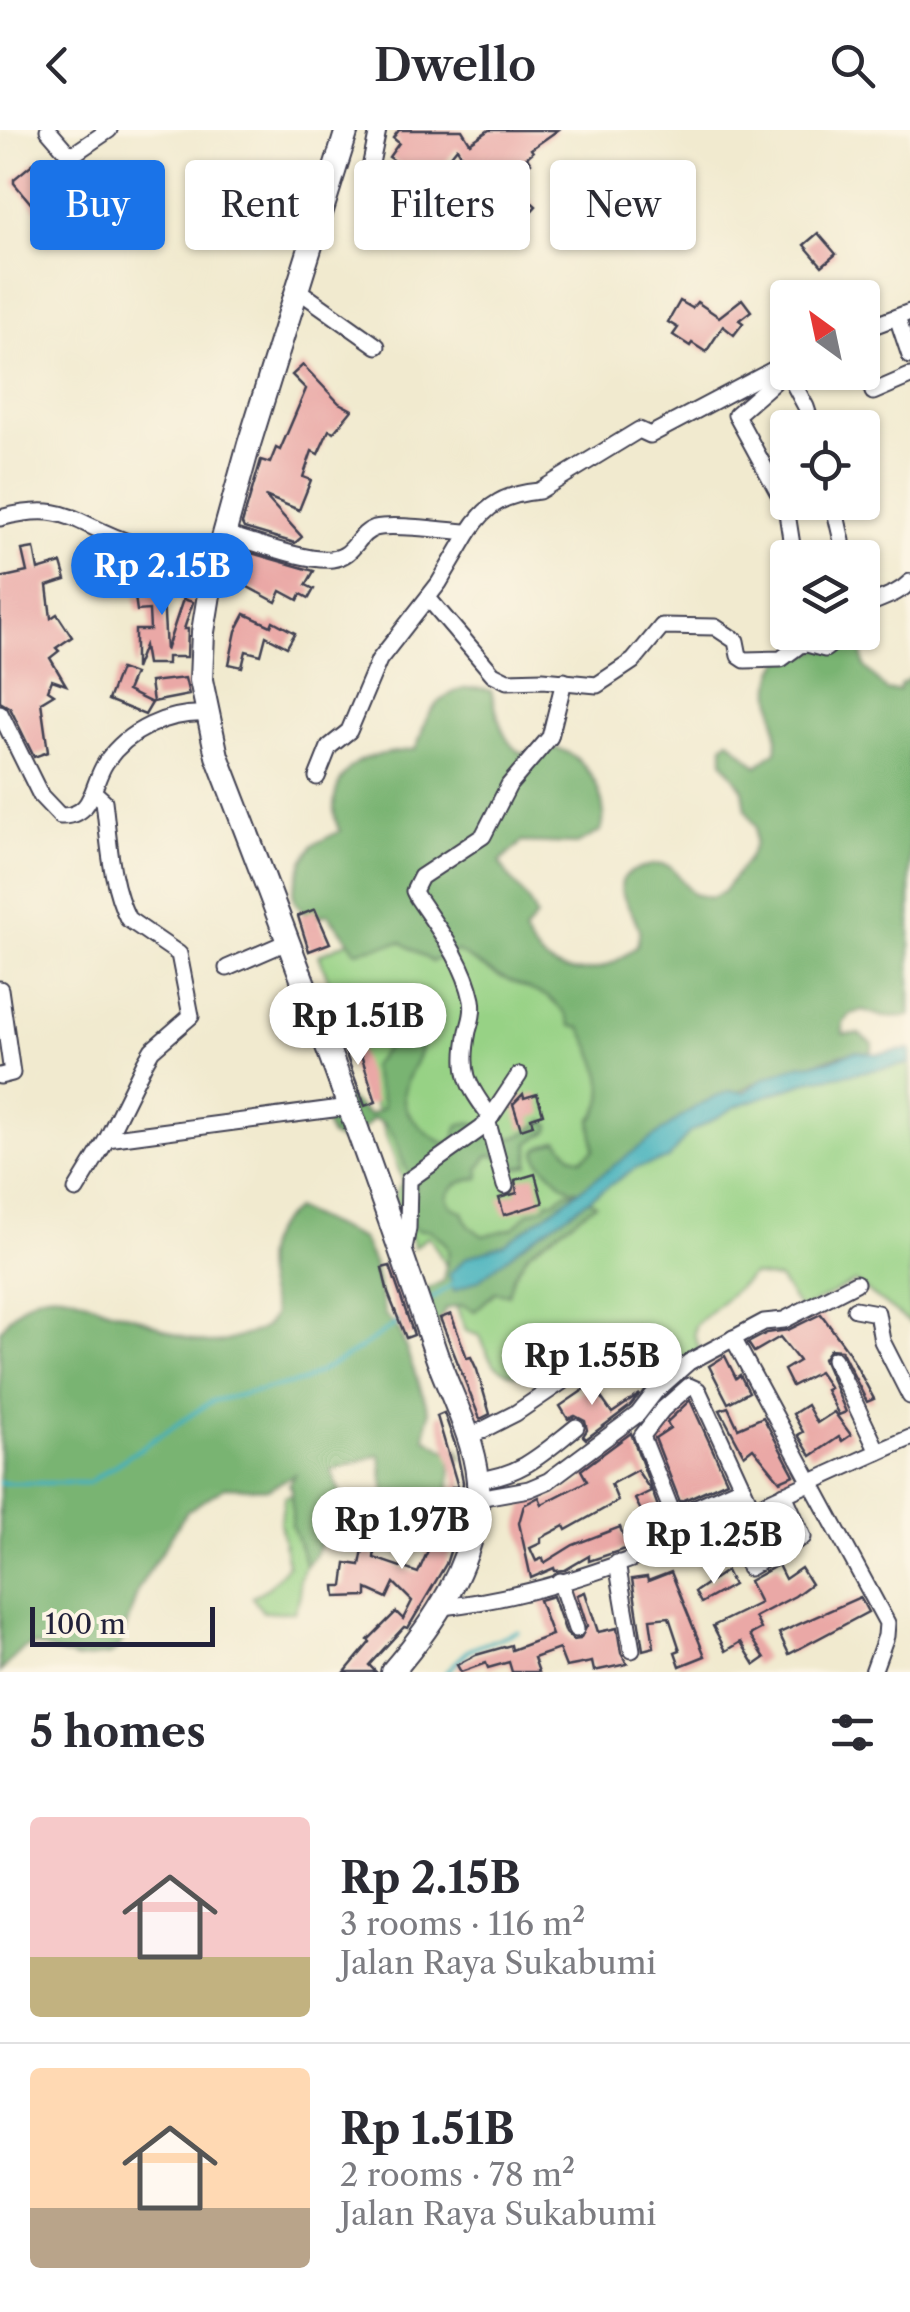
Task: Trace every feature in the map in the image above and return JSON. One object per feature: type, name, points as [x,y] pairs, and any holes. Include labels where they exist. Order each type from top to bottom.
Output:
[{"type":"highway","points":[[348,130],[222,544],[203,632],[201,680],[217,756],[412,1279],[466,1438],[478,1489],[461,1565],[442,1607],[392,1672]]},
{"type":"street","points":[[48,130],[67,152],[74,153],[109,130]]},
{"type":"street","points":[[372,160],[378,130]]},
{"type":"street","points":[[298,290],[377,346]]},
{"type":"street","points":[[880,323],[904,314],[910,356]]},
{"type":"street","points":[[317,777],[329,747],[349,731],[379,660],[428,598],[486,510],[503,498],[523,491],[539,491],[639,430],[650,435],[770,371]]},
{"type":"street","points":[[872,392],[910,376]]},
{"type":"street","points":[[770,385],[736,415],[786,508],[791,540]]},
{"type":"street","points":[[0,518],[50,510],[131,544],[156,550],[222,544],[332,559],[350,553],[376,528],[469,532]]},
{"type":"street","points":[[880,599],[893,597],[910,582]]},
{"type":"street","points":[[428,598],[487,670],[507,681],[596,685],[633,660],[662,626],[715,627],[736,641],[739,656],[745,660],[781,658],[793,650]]},
{"type":"street","points":[[505,1186],[489,1120],[466,1082],[464,1056],[473,1010],[462,966],[414,891],[421,877],[484,836],[509,785],[550,737],[564,681]]},
{"type":"street","points":[[0,713],[41,796],[60,816],[71,816],[84,808],[95,793],[104,765],[118,747],[138,733],[159,720],[183,713],[206,714]]},
{"type":"street","points":[[76,1190],[108,1139],[152,1050],[191,1016],[179,954],[128,919],[124,911],[116,888],[104,801],[95,793]]},
{"type":"street","points":[[227,968],[287,942]]},
{"type":"street","points":[[0,990],[12,1073],[0,1076]]},
{"type":"street","points":[[403,1254],[409,1180],[489,1120],[518,1075]]},
{"type":"street","points":[[108,1139],[348,1107]]},
{"type":"street","points":[[478,1489],[529,1490],[548,1481],[638,1414],[655,1392],[689,1362],[768,1321],[784,1320],[856,1283]]},
{"type":"street","points":[[855,1309],[876,1314],[882,1341],[910,1396]]},
{"type":"street","points":[[733,1338],[887,1624],[873,1672]]},
{"type":"street","points":[[834,1358],[878,1452]]},
{"type":"street","points":[[466,1438],[516,1414],[563,1381]]},
{"type":"street","points":[[672,1541],[674,1517],[642,1436],[662,1410],[689,1386],[698,1390],[752,1508]]},
{"type":"street","points":[[478,1489],[518,1471],[576,1427]]},
{"type":"street","points":[[442,1607],[487,1602],[617,1562],[910,1438]]},
{"type":"street","points":[[674,1517],[741,1487]]},
{"type":"street","points":[[748,1568],[804,1537],[784,1494]]},
{"type":"street","points":[[617,1562],[632,1650]]},
{"type":"street","points":[[560,1581],[576,1630]]},
{"type":"green space","points":[[862,650],[864,666],[887,691],[899,690],[910,678],[910,1016],[883,1017],[863,1010],[851,1014],[843,1023],[843,1034],[859,1034],[873,1044],[871,1054],[848,1053],[760,1085],[754,1083],[617,1164],[612,1176],[589,1192],[571,1189],[539,1161],[536,1153],[538,1148],[558,1140],[572,1156],[581,1159],[594,1150],[591,1120],[602,1099],[603,1087],[597,1062],[581,1028],[571,1026],[565,1013],[548,997],[496,975],[458,952],[448,952],[432,962],[401,942],[355,951],[328,914],[310,919],[295,902],[293,892],[303,861],[313,845],[340,831],[334,800],[348,770],[367,758],[415,749],[427,718],[439,702],[454,692],[472,688],[491,691],[509,742],[522,754],[545,748],[566,751],[586,768],[603,806],[601,831],[577,844],[522,842],[500,862],[536,917],[524,933],[547,962],[561,969],[591,970],[607,965],[637,946],[639,930],[621,886],[630,872],[655,865],[669,866],[693,894],[711,898],[723,892],[748,859],[755,844],[756,827],[746,810],[743,790],[723,761],[723,745],[729,740],[757,766],[776,751],[772,689],[777,666],[786,655]]},
{"type":"green space","points":[[364,934],[462,946],[570,999],[616,1089],[591,1175],[580,1193],[452,1276],[429,1236],[414,1247],[394,1195],[403,1181],[319,955]]},
{"type":"green space","points":[[413,1018],[421,1049],[406,1082],[404,1101],[411,1117],[424,1131],[447,1144],[454,1139],[459,1125],[466,1123],[478,1124],[506,1138],[521,1135],[545,1120],[550,1126],[549,1131],[529,1143],[529,1165],[516,1168],[495,1155],[488,1156],[479,1169],[479,1178],[452,1189],[447,1198],[451,1206],[463,1212],[469,1226],[483,1236],[514,1228],[528,1213],[567,1192],[580,1193],[596,1204],[529,1252],[513,1277],[508,1294],[495,1292],[475,1311],[462,1305],[446,1309],[435,1328],[421,1292],[443,1281],[448,1248],[430,1230],[417,1230],[411,1225],[416,1185],[394,1137],[386,1126],[373,1119],[356,1137],[343,1142],[331,1136],[323,1120],[332,1098],[339,1092],[369,1115],[383,1108],[371,1066],[400,1028]]},
{"type":"green space","points":[[910,1064],[910,1323],[855,1282],[800,1310],[779,1279],[752,1275],[695,1325],[700,1350],[649,1391],[623,1358],[560,1348],[522,1376],[512,1374],[494,1364],[480,1336],[466,1331],[454,1301],[519,1246],[688,1132],[736,1105],[812,1079]]},
{"type":"green space","points":[[295,1209],[362,1239],[373,1263],[385,1315],[399,1330],[429,1412],[425,1438],[447,1451],[458,1448],[462,1459],[451,1463],[449,1503],[437,1530],[388,1516],[380,1455],[331,1470],[342,1497],[315,1555],[306,1565],[292,1525],[289,1484],[295,1474],[268,1489],[225,1487],[187,1511],[139,1587],[120,1646],[111,1655],[78,1659],[35,1645],[24,1648],[0,1672],[0,1330],[22,1305],[44,1294],[56,1293],[208,1343],[255,1332],[266,1326],[274,1314],[264,1270],[267,1244],[282,1220]]},
{"type":"green space","points":[[318,1481],[328,1514],[299,1580],[300,1595],[294,1612],[263,1612],[252,1597],[269,1587],[288,1565],[280,1522],[285,1497]]},
{"type":"water","points":[[910,1049],[910,1064],[812,1080],[737,1106],[689,1133],[668,1159],[635,1168],[480,1279],[454,1291],[449,1274],[467,1257],[505,1244],[698,1105],[729,1091],[745,1092],[764,1078],[799,1065],[828,1061],[855,1051],[878,1054]]},
{"type":"building","points":[[399,130],[462,130],[470,143],[489,130],[558,130],[531,149],[529,160],[464,160],[457,148],[447,160],[394,160],[389,157],[399,143],[393,138]]},
{"type":"building","points":[[30,166],[30,202],[14,183]]},
{"type":"building","points":[[818,233],[836,254],[822,266],[804,245]]},
{"type":"building","points":[[742,299],[751,311],[739,320],[743,323],[734,335],[723,326],[706,352],[673,335],[678,328],[668,322],[680,301],[692,308],[697,302],[719,317]]},
{"type":"building","points":[[303,365],[339,403],[352,410],[334,432],[329,430],[318,454],[312,451],[303,477],[311,480],[299,510],[265,496],[302,537],[295,543],[244,528],[242,524],[261,460],[270,463],[276,448],[280,450],[306,389],[292,375]]},
{"type":"building","points":[[34,548],[38,570],[61,563],[66,580],[47,586],[51,618],[57,614],[72,637],[56,648],[59,651],[50,658],[66,685],[52,680],[48,690],[54,694],[41,702],[48,752],[34,757],[10,708],[0,702],[0,578],[27,572],[22,550]]},
{"type":"building","points":[[237,549],[314,571],[306,585],[314,589],[309,598],[301,594],[298,600],[281,591],[276,602],[244,585],[242,590],[226,585]]},
{"type":"building","points":[[149,562],[193,566],[187,577],[162,578],[166,651],[183,599],[193,602],[184,629],[188,629],[187,657],[167,657],[167,664],[147,664],[144,646],[135,669],[135,630],[150,630],[149,610],[137,611],[135,597],[154,594]]},
{"type":"building","points":[[245,614],[271,626],[273,621],[295,633],[287,647],[266,636],[261,655],[246,651],[242,667],[229,664],[236,631]]},
{"type":"building","points":[[120,669],[134,674],[127,691],[152,703],[145,715],[108,700]]},
{"type":"building","points":[[185,678],[189,695],[153,702],[150,682]]},
{"type":"building","points":[[315,909],[330,943],[309,951],[298,916]]},
{"type":"building","points":[[354,1033],[376,1102],[365,1106],[340,1038]]},
{"type":"building","points":[[523,1094],[524,1098],[537,1094],[543,1114],[531,1118],[533,1125],[521,1129],[513,1104]]},
{"type":"building","points":[[535,1174],[543,1203],[504,1215],[499,1198],[517,1193],[515,1180]]},
{"type":"building","points":[[390,1266],[414,1335],[406,1338],[382,1268]]},
{"type":"building","points":[[451,1314],[467,1358],[471,1357],[477,1370],[490,1414],[480,1419],[440,1318]]},
{"type":"building","points":[[821,1314],[848,1351],[874,1399],[867,1402],[841,1350],[830,1349],[823,1359],[846,1412],[839,1415],[826,1390],[830,1388],[819,1372],[792,1386],[784,1370],[799,1361],[780,1337],[754,1352],[748,1343]]},
{"type":"building","points":[[725,1356],[736,1378],[740,1375],[749,1392],[728,1403],[709,1366]]},
{"type":"building","points":[[593,1375],[601,1385],[595,1389],[612,1413],[640,1394],[586,1439],[585,1421],[575,1416],[568,1419],[560,1406],[585,1389],[581,1384]]},
{"type":"building","points":[[690,1400],[727,1481],[680,1502],[655,1438],[670,1428],[667,1422]]},
{"type":"building","points":[[807,1405],[817,1423],[834,1412],[851,1435],[842,1441],[839,1437],[811,1456],[798,1435],[803,1432],[793,1414]]},
{"type":"building","points":[[728,1407],[738,1428],[763,1417],[794,1475],[780,1481],[753,1448],[744,1455],[720,1410]]},
{"type":"building","points":[[444,1413],[463,1482],[460,1521],[446,1564],[408,1628],[404,1627],[369,1665],[376,1672],[345,1672],[368,1640],[396,1612],[403,1619],[412,1601],[394,1583],[387,1598],[367,1589],[367,1596],[336,1597],[335,1586],[343,1586],[346,1563],[360,1565],[365,1539],[376,1540],[374,1558],[418,1573],[433,1539],[438,1542],[443,1532],[447,1534],[456,1498],[452,1498],[452,1487],[458,1487],[437,1416]]},
{"type":"building","points":[[631,1433],[661,1515],[662,1525],[651,1530],[635,1499],[651,1491],[637,1470],[611,1484],[618,1501],[566,1530],[564,1526],[541,1538],[541,1543],[530,1548],[536,1561],[543,1558],[544,1563],[573,1545],[620,1527],[628,1548],[589,1561],[589,1556],[565,1570],[554,1568],[531,1578],[519,1523],[524,1505],[539,1497],[542,1504],[587,1481],[581,1470]]},
{"type":"building","points":[[779,1509],[789,1532],[751,1554],[743,1537],[749,1534],[744,1525],[753,1521],[759,1536],[777,1526],[771,1513]]},
{"type":"building","points":[[778,1565],[785,1579],[801,1568],[811,1584],[755,1617],[761,1629],[750,1635],[765,1658],[755,1665],[741,1642],[726,1651],[713,1626],[760,1603],[749,1581]]},
{"type":"building","points":[[726,1571],[733,1585],[701,1603],[695,1592]]},
{"type":"building","points":[[671,1572],[705,1656],[680,1666],[675,1652],[680,1650],[669,1617],[650,1619],[654,1647],[643,1650],[632,1579],[647,1577],[648,1581]]},
{"type":"building","points":[[585,1592],[598,1632],[617,1628],[627,1664],[594,1671],[592,1662],[566,1667],[559,1649],[534,1658],[539,1672],[512,1672],[509,1662],[488,1668],[486,1663],[461,1672],[457,1665],[476,1655],[511,1645],[512,1650],[552,1635],[539,1600],[553,1596],[566,1633],[573,1640],[580,1639],[587,1626],[577,1595]]},
{"type":"building","points":[[860,1597],[868,1612],[789,1654],[779,1633]]},
{"type":"waterway","points":[[427,1302],[456,1282]]},
{"type":"waterway","points":[[0,1483],[88,1483],[212,1401],[303,1381],[403,1319]]},
{"type":"waterway","points":[[446,1672],[469,1650],[518,1631]]}]
